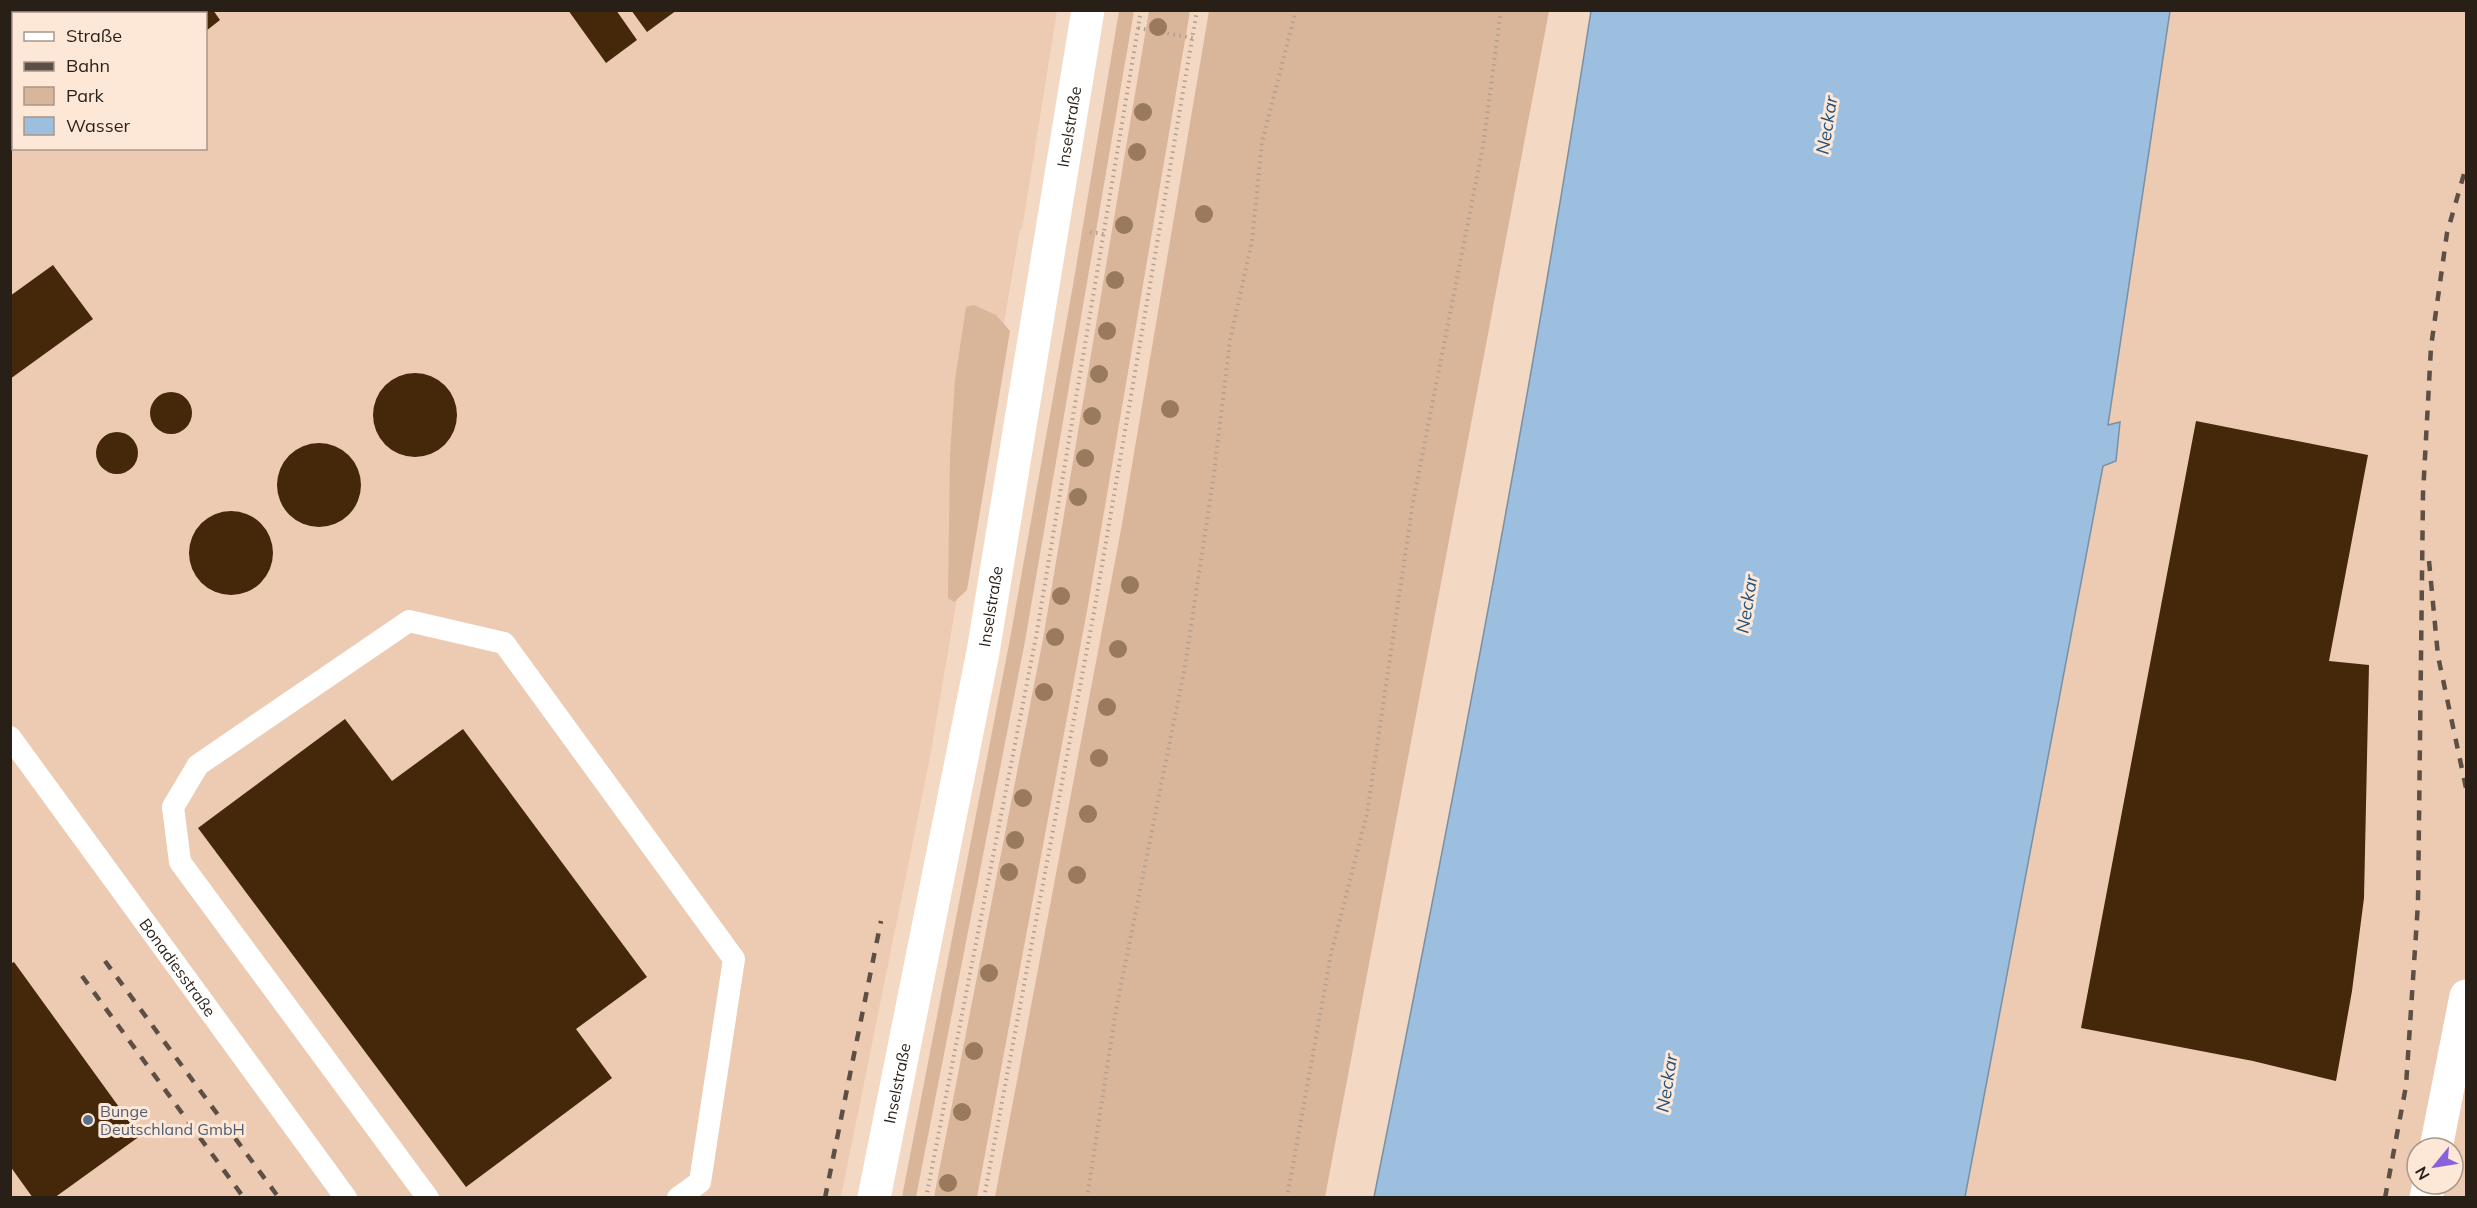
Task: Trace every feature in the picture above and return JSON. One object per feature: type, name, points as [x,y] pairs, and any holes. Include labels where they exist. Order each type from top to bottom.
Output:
[{"type":"street","name":"Inselstraße","points":[[874,1197],[983,652],[1088,10]]},
{"type":"street","points":[[2438,1136],[2466,996]]},
{"type":"lane","points":[[428,1197],[180,862],[173,807],[198,765],[409,621],[504,643],[734,958],[700,1182],[678,1197]]},
{"type":"lane","name":"Bonadiesstraße","points":[[10,737],[346,1197]]},
{"type":"path","points":[[926,1197],[1036,637],[1142,10]]},
{"type":"path","points":[[984,1197],[1094,612],[1197,10]]},
{"type":"path","points":[[1087,1197],[1116,1010],[1185,666],[1213,481],[1230,340],[1252,241],[1262,142],[1296,10]]},
{"type":"path","points":[[1287,1197],[1331,954],[1367,814],[1413,502],[1483,146],[1501,10]]},
{"type":"path","points":[[1138,28],[1193,38]]},
{"type":"shaded area","points":[[10,11],[1057,11],[1022,229],[1020,229],[930,757],[841,1197],[11,1197]]},
{"type":"shaded area","points":[[2170,11],[2466,11],[2466,1197],[1965,1198],[2103,466],[2116,461],[2120,422],[2108,426]]},
{"type":"green space","points":[[1119,11],[1134,11],[1025,641],[916,1197],[902,1197],[1010,639]]},
{"type":"green space","points":[[1149,11],[1190,11],[1087,611],[977,1197],[934,1197],[1043,639]]},
{"type":"green space","points":[[1209,11],[1549,11],[1325,1197],[995,1197],[1122,524]]},
{"type":"green space","points":[[974,305],[996,315],[1010,331],[967,590],[954,602],[948,598],[950,455],[955,380],[966,307]]},
{"type":"water","name":"Neckar","points":[[1591,11],[2170,11],[2108,425],[2120,422],[2116,461],[2103,466],[1965,1197],[1374,1197],[1489,605],[1542,308]]},
{"type":"building","points":[[92,10],[213,10],[220,20],[207,30],[207,12],[90,12]]},
{"type":"building","points":[[568,10],[616,10],[637,40],[606,63]]},
{"type":"building","points":[[631,10],[677,10],[647,32]]},
{"type":"building","points":[[53,265],[93,319],[10,379],[10,296]]},
{"type":"building","points":[[415,373],[431,376],[445,385],[454,399],[457,415],[454,431],[445,445],[431,454],[415,457],[399,454],[385,445],[376,431],[373,415],[376,399],[385,385],[399,376]]},
{"type":"building","points":[[171,392],[179,393],[186,398],[191,405],[191,421],[186,428],[179,433],[171,434],[163,433],[156,428],[151,421],[150,413],[151,405],[156,398],[163,393]]},
{"type":"building","points":[[2196,421],[2368,455],[2329,661],[2369,665],[2364,898],[2352,991],[2336,1081],[2253,1061],[2081,1028]]},
{"type":"building","points":[[117,432],[125,433],[132,438],[137,445],[137,461],[132,468],[125,473],[117,474],[109,473],[102,468],[97,461],[96,453],[97,445],[102,438],[109,433]]},
{"type":"building","points":[[319,443],[335,446],[349,455],[358,469],[361,485],[358,501],[349,515],[335,524],[319,527],[303,524],[289,515],[280,501],[277,485],[280,469],[289,455],[303,446]]},
{"type":"building","points":[[231,511],[247,514],[261,523],[270,537],[273,553],[270,569],[261,583],[247,592],[231,595],[215,592],[201,583],[192,569],[189,553],[192,537],[201,523],[215,514]]},
{"type":"building","points":[[345,719],[392,781],[463,729],[647,977],[576,1029],[612,1078],[466,1187],[198,828]]},
{"type":"building","points":[[14,962],[140,1136],[54,1198],[33,1198],[10,1166],[10,964]]},
{"type":"railway","points":[[2385,1198],[2406,1086],[2418,903],[2423,494],[2431,347],[2447,233],[2466,167]]},
{"type":"railway","points":[[2429,561],[2438,656],[2466,788]]},
{"type":"railway","points":[[825,1198],[881,921]]},
{"type":"railway","points":[[105,961],[279,1198]]},
{"type":"railway","points":[[82,976],[244,1198]]},
{"type":"place","name":"Bunge Deutschland GmbH","points":[[88,1120]]}]
